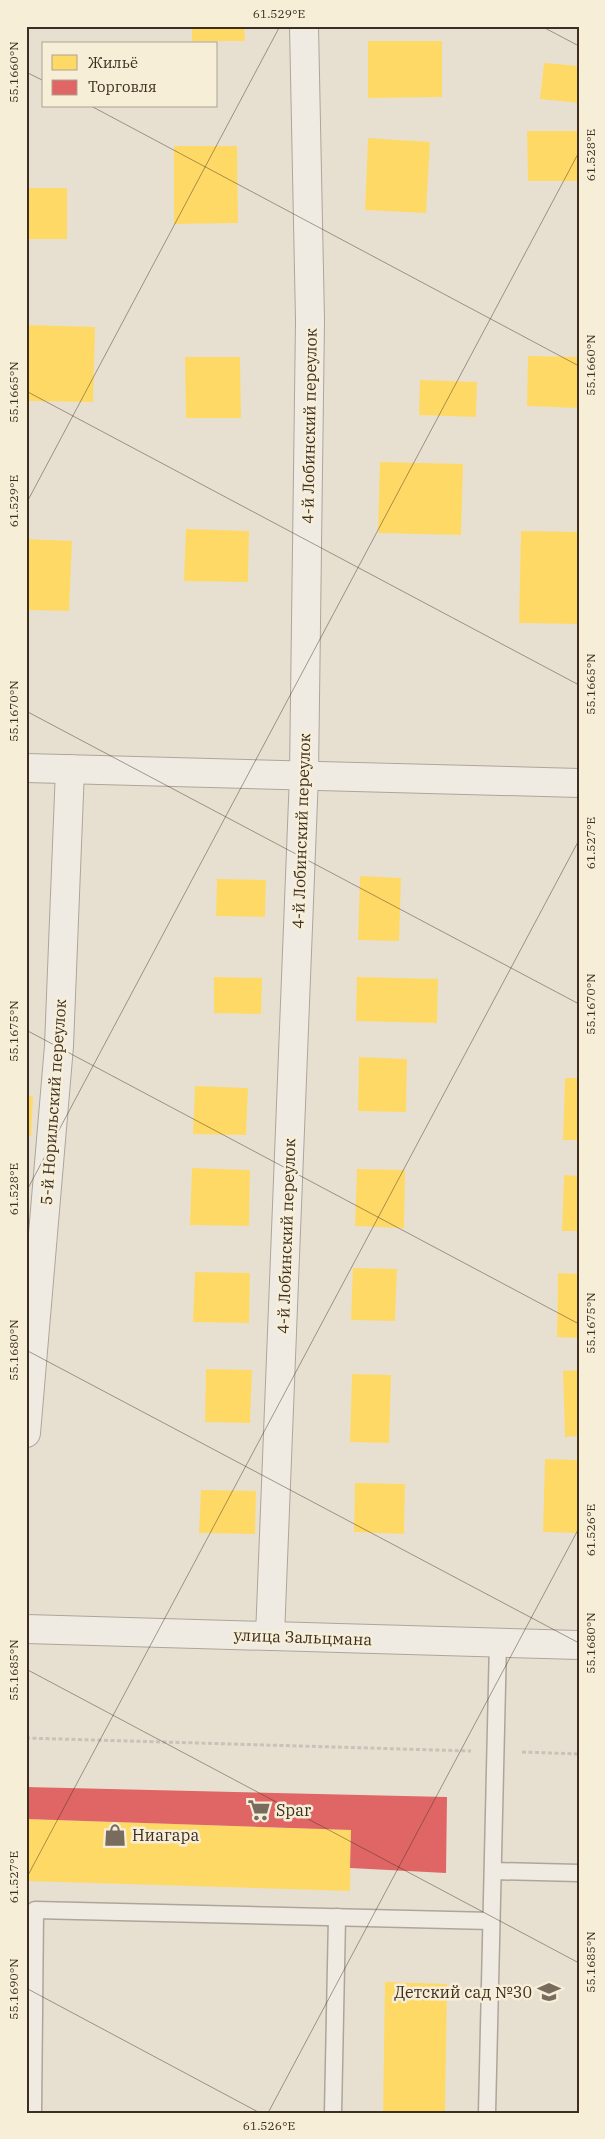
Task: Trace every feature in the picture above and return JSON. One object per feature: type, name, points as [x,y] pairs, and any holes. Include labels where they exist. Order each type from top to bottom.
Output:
[{"type":"street","name":"4-й Лобинский переулок","points":[[270,1636],[304,775],[310,320],[304,26]]},
{"type":"street","points":[[26,768],[579,783]]},
{"type":"street","name":"5-й Норильский переулок","points":[[26,1433],[59,1046],[70,769]]},
{"type":"street","name":"улица Зальцмана","points":[[26,1629],[579,1645]]},
{"type":"lane","points":[[487,2113],[498,1642]]},
{"type":"lane","points":[[493,1871],[579,1873]]},
{"type":"lane","points":[[33,2113],[36,1910],[491,1921]]},
{"type":"lane","points":[[333,2113],[337,1917]]},
{"type":"path","points":[[26,1738],[579,1754]]},
{"type":"building: Жильё","points":[[192,26],[244,26],[245,41],[192,41]]},
{"type":"building: Жильё","points":[[368,41],[442,41],[442,97],[368,98]]},
{"type":"building: Жильё","points":[[544,63],[579,66],[579,103],[540,99]]},
{"type":"building: Жильё","points":[[527,131],[579,131],[579,181],[528,181]]},
{"type":"building: Жильё","points":[[368,138],[430,142],[426,213],[365,210]]},
{"type":"building: Жильё","points":[[174,146],[237,146],[238,223],[174,224]]},
{"type":"building: Жильё","points":[[26,188],[67,188],[67,239],[26,239]]},
{"type":"building: Жильё","points":[[26,325],[95,327],[93,402],[26,401]]},
{"type":"building: Жильё","points":[[528,356],[579,357],[579,408],[527,406]]},
{"type":"building: Жильё","points":[[185,357],[240,357],[241,418],[186,418]]},
{"type":"building: Жильё","points":[[420,380],[477,382],[476,417],[419,415]]},
{"type":"building: Жильё","points":[[380,462],[463,464],[461,535],[378,533]]},
{"type":"building: Жильё","points":[[186,529],[249,531],[248,582],[184,581]]},
{"type":"building: Жильё","points":[[521,531],[579,532],[577,624],[519,623]]},
{"type":"building: Жильё","points":[[26,539],[72,541],[69,611],[26,610]]},
{"type":"building: Жильё","points":[[360,876],[401,878],[399,941],[358,940]]},
{"type":"building: Жильё","points":[[217,879],[266,880],[265,917],[216,916]]},
{"type":"building: Жильё","points":[[26,884],[29,884],[28,946],[26,946]]},
{"type":"building: Жильё","points":[[214,977],[262,978],[261,1014],[214,1013]]},
{"type":"building: Жильё","points":[[357,977],[438,979],[437,1023],[356,1021]]},
{"type":"building: Жильё","points":[[359,1057],[407,1059],[406,1112],[358,1111]]},
{"type":"building: Жильё","points":[[565,1078],[579,1078],[579,1140],[563,1140]]},
{"type":"building: Жильё","points":[[195,1086],[248,1088],[246,1135],[193,1134]]},
{"type":"building: Жильё","points":[[26,1096],[33,1096],[31,1136],[26,1136]]},
{"type":"building: Жильё","points":[[192,1168],[250,1170],[249,1226],[190,1225]]},
{"type":"building: Жильё","points":[[357,1169],[405,1170],[404,1228],[355,1226]]},
{"type":"building: Жильё","points":[[564,1175],[579,1176],[579,1231],[562,1231]]},
{"type":"building: Жильё","points":[[353,1268],[397,1269],[395,1321],[351,1320]]},
{"type":"building: Жильё","points":[[195,1272],[250,1273],[249,1323],[193,1322]]},
{"type":"building: Жильё","points":[[558,1273],[579,1274],[579,1338],[557,1337]]},
{"type":"building: Жильё","points":[[206,1369],[252,1370],[250,1423],[205,1422]]},
{"type":"building: Жильё","points":[[579,1370],[579,1436],[565,1437],[563,1371]]},
{"type":"building: Жильё","points":[[352,1374],[391,1375],[389,1443],[350,1442]]},
{"type":"building: Жильё","points":[[545,1459],[579,1460],[579,1533],[543,1532]]},
{"type":"building: Жильё","points":[[355,1483],[405,1484],[404,1534],[354,1532]]},
{"type":"building: Жильё","points":[[201,1490],[256,1491],[255,1534],[199,1533]]},
{"type":"building: Жильё","points":[[26,1819],[351,1830],[350,1891],[26,1881]]},
{"type":"building: Жильё","points":[[385,1982],[447,1984],[445,2113],[383,2113]]},
{"type":"building: Торговля","points":[[26,1787],[447,1797],[446,1873],[350,1868],[351,1830],[26,1819]]},
{"type":"place","name":"Spar","points":[[259,1810]]},
{"type":"place","name":"Ниагара","points":[[115,1835]]},
{"type":"place","name":"Детский сад №30","points":[[549,1992]]}]
